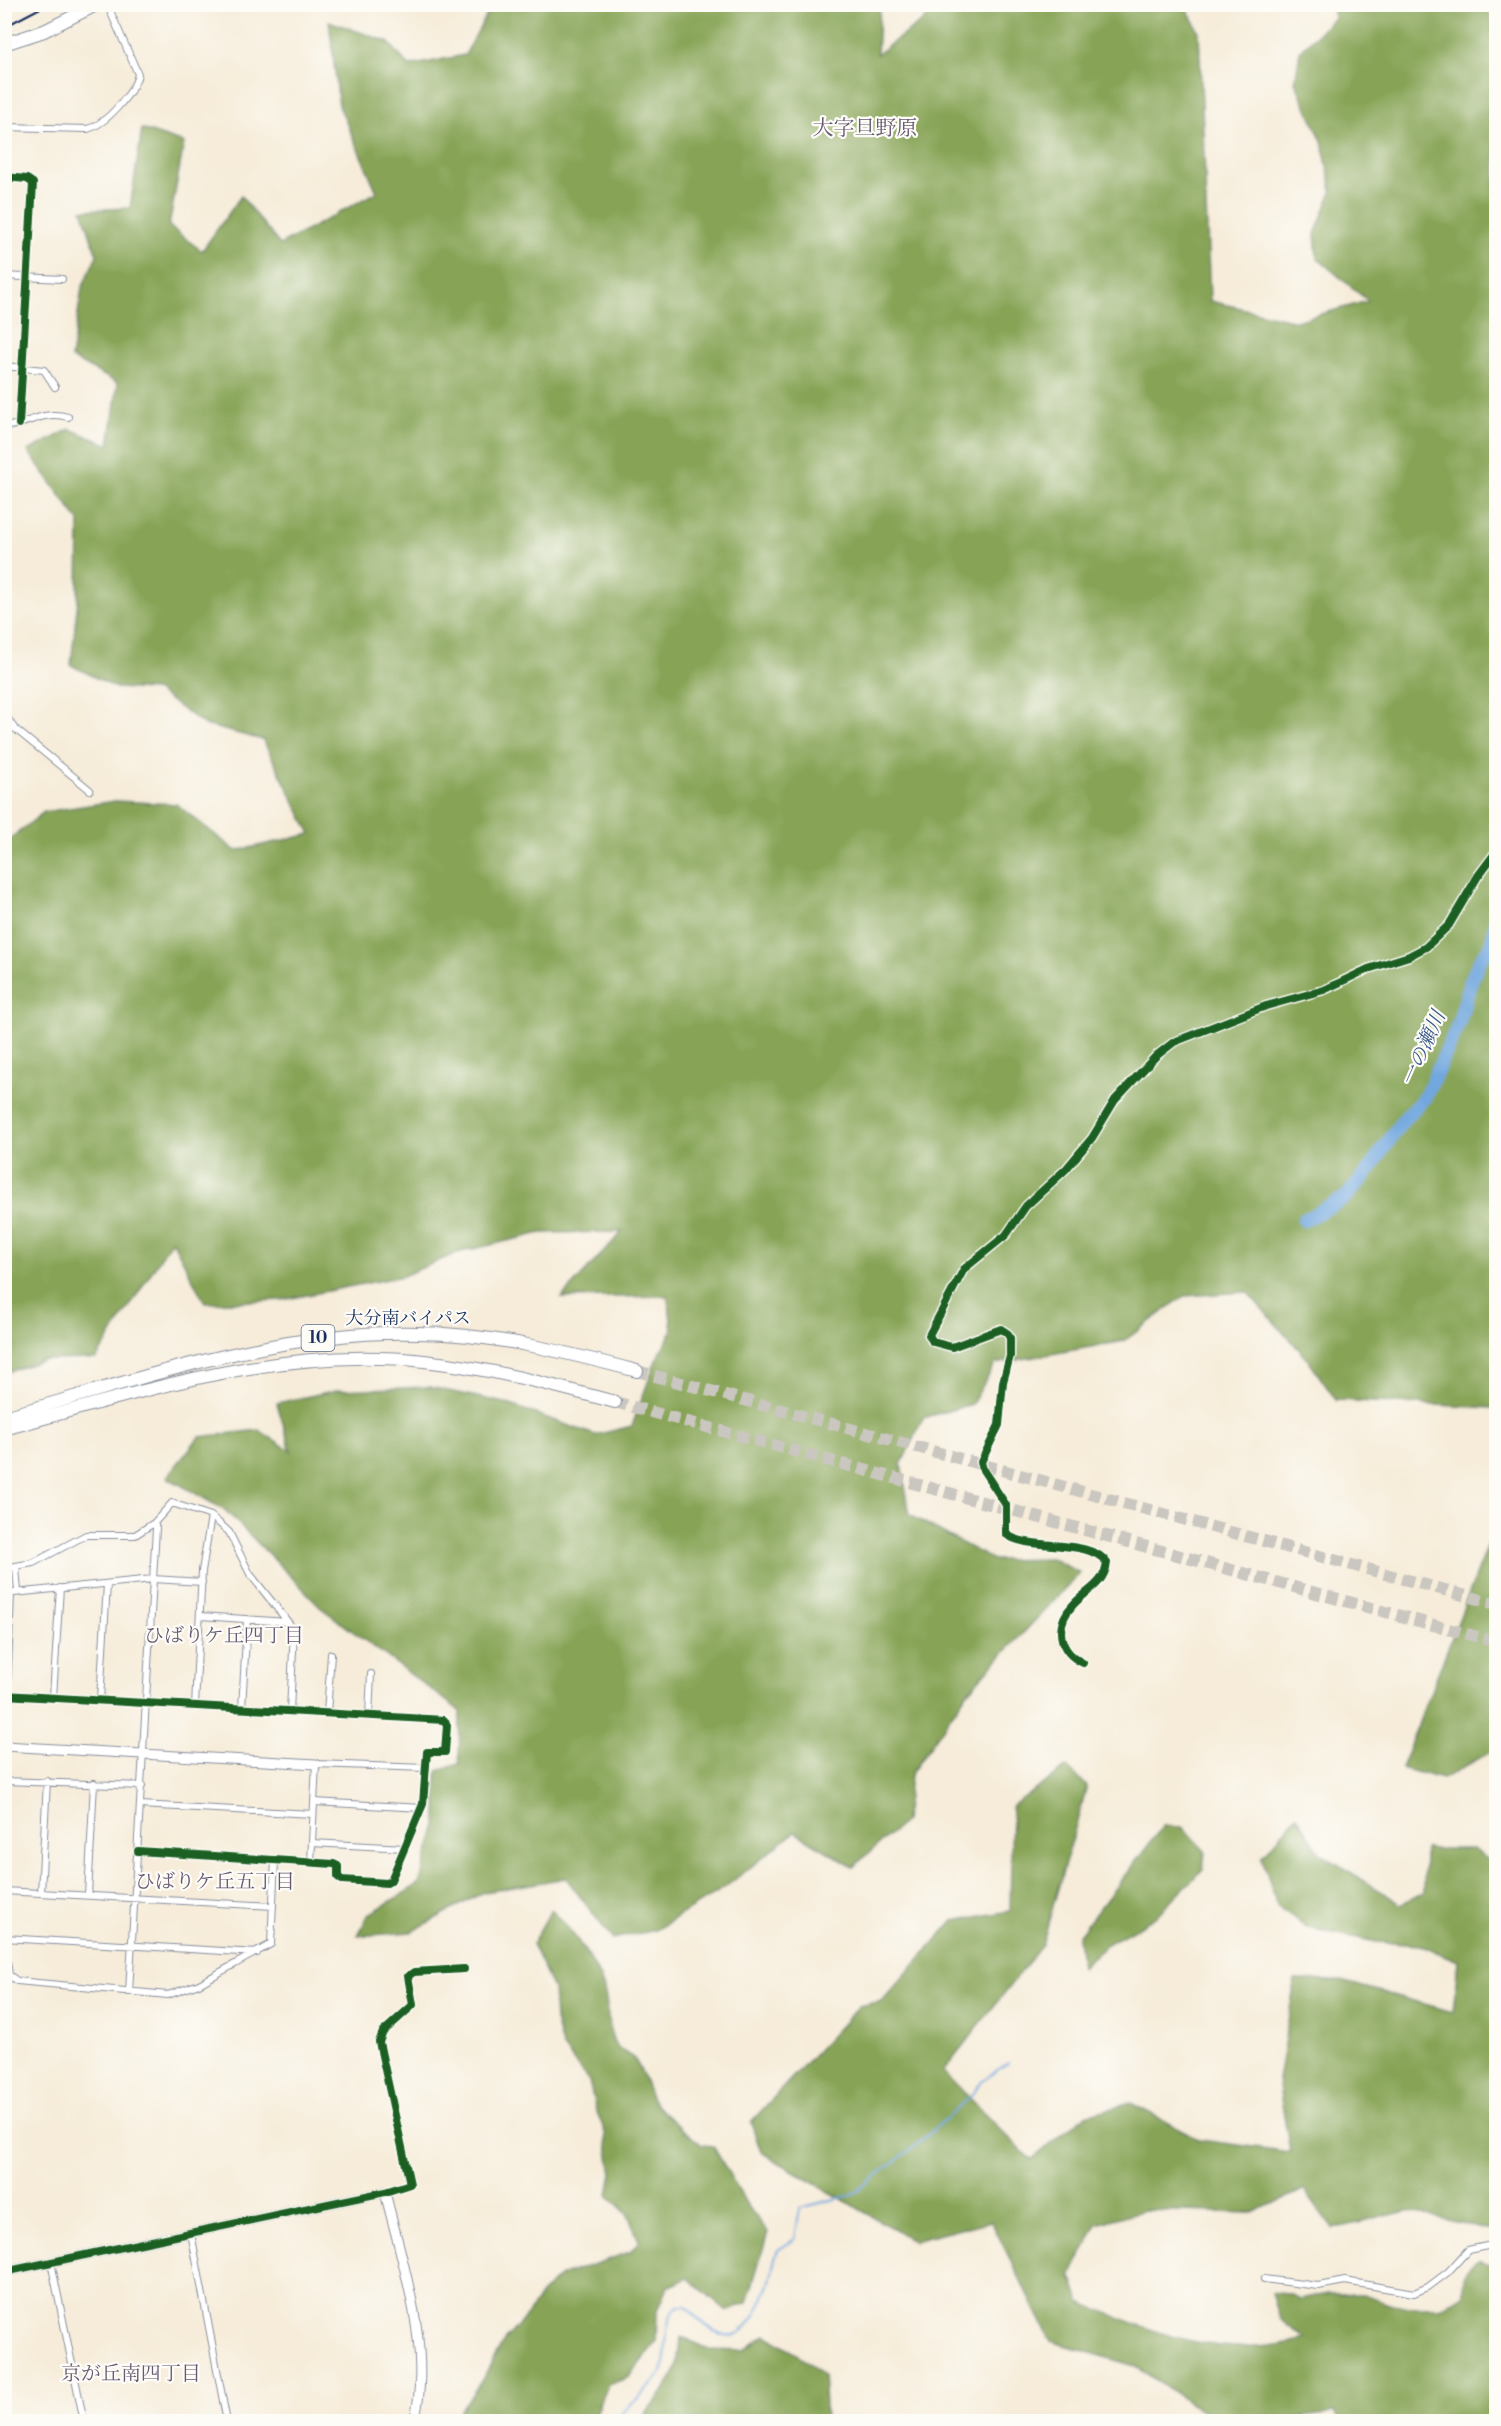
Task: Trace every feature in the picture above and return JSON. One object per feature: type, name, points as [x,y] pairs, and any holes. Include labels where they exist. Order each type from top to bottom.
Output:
[{"type":"highway","points":[[4,44],[44,31],[98,4]]},
{"type":"highway","name":"大分南バイパス","points":[[4,1417],[225,1357],[297,1341],[346,1335],[416,1332],[473,1336],[536,1346],[637,1371]]},
{"type":"highway","name":"10","points":[[4,1430],[211,1375],[281,1363],[345,1358],[422,1360],[471,1367],[615,1402]]},
{"type":"street","points":[[4,127],[87,129],[99,125],[112,113],[138,74],[107,4]]},
{"type":"street","points":[[4,177],[27,179],[33,183],[18,424]]},
{"type":"street","points":[[4,276],[62,279]]},
{"type":"street","points":[[4,366],[44,370],[55,387]]},
{"type":"street","points":[[4,426],[18,424],[36,416],[68,417]]},
{"type":"street","points":[[4,713],[14,728],[90,790]]},
{"type":"street","points":[[1083,1662],[1065,1651],[1062,1641],[1063,1622],[1074,1603],[1098,1584],[1106,1573],[1107,1563],[1097,1553],[1061,1545],[1018,1541],[1006,1534],[1006,1505],[983,1470],[981,1462],[999,1425],[1004,1382],[1010,1356],[1010,1338],[1001,1329],[952,1347],[933,1342],[929,1335],[947,1299],[964,1269],[1006,1235],[1026,1206],[1066,1169],[1092,1138],[1115,1100],[1156,1056],[1174,1042],[1266,1006],[1324,990],[1368,969],[1409,956],[1425,947],[1449,925],[1478,876],[1497,852]]},
{"type":"street","points":[[4,1568],[41,1560],[86,1535],[128,1536],[154,1523],[172,1503],[211,1516],[229,1532],[250,1574],[294,1631],[290,1711]]},
{"type":"street","points":[[195,1706],[202,1582],[211,1516]]},
{"type":"street","points":[[129,1992],[156,1528],[154,1523]]},
{"type":"street","points":[[16,1567],[11,1593],[6,1695],[444,1720],[447,1725],[445,1752],[427,1752],[422,1809],[391,1880],[387,1883],[342,1880],[338,1877],[338,1866],[311,1862],[138,1851]]},
{"type":"street","points":[[11,1593],[153,1579],[202,1582]]},
{"type":"street","points":[[100,1700],[107,1584]]},
{"type":"street","points":[[52,1697],[60,1588]]},
{"type":"street","points":[[201,1616],[288,1622]]},
{"type":"street","points":[[242,1709],[247,1619]]},
{"type":"street","points":[[327,1714],[331,1654]]},
{"type":"street","points":[[369,1716],[371,1674]]},
{"type":"street","points":[[4,1746],[426,1768]]},
{"type":"street","points":[[311,1862],[316,1764]]},
{"type":"street","points":[[4,1781],[142,1786]]},
{"type":"street","points":[[41,1893],[47,1781]]},
{"type":"street","points":[[88,1895],[94,1783]]},
{"type":"street","points":[[314,1802],[422,1809]]},
{"type":"street","points":[[140,1804],[314,1814]]},
{"type":"street","points":[[312,1843],[405,1848]]},
{"type":"street","points":[[257,1953],[4,1938],[9,1975],[17,1981],[171,1995],[199,1984],[257,1953],[271,1944],[275,1860]]},
{"type":"street","points":[[4,1891],[273,1906]]},
{"type":"street","points":[[4,2272],[385,2192],[410,2184],[379,2043],[383,2032],[413,2005],[408,1976],[414,1972],[464,1969]]},
{"type":"street","points":[[385,2192],[415,2325],[421,2389],[414,2421]]},
{"type":"street","points":[[191,2233],[227,2421]]},
{"type":"street","points":[[1264,2279],[1318,2286],[1345,2281],[1414,2293],[1428,2287],[1448,2272],[1468,2250],[1487,2246],[1497,2248]]},
{"type":"street","points":[[51,2262],[84,2421]]},
{"type":"green space","points":[[492,5],[880,5],[877,54],[944,5],[1185,5],[1199,32],[1210,301],[1296,321],[1368,301],[1317,258],[1315,234],[1332,190],[1322,141],[1295,82],[1300,51],[1334,18],[1332,5],[1487,5],[1493,30],[1496,59],[1495,88],[1489,112],[1496,134],[1496,1411],[1495,1408],[1336,1400],[1306,1357],[1247,1292],[1184,1296],[1124,1341],[995,1364],[972,1404],[923,1418],[901,1465],[910,1515],[993,1560],[1053,1559],[1080,1573],[969,1690],[910,1775],[905,1821],[853,1867],[795,1832],[724,1888],[656,1930],[612,1939],[566,1878],[484,1892],[411,1932],[358,1936],[368,1915],[419,1884],[437,1822],[437,1771],[459,1764],[460,1711],[324,1610],[226,1511],[167,1477],[199,1437],[259,1430],[291,1451],[277,1403],[337,1390],[430,1387],[505,1403],[595,1435],[632,1426],[656,1360],[672,1331],[668,1296],[561,1298],[622,1232],[541,1233],[457,1253],[403,1276],[282,1300],[205,1303],[172,1240],[96,1359],[43,1360],[5,1373],[5,843],[44,812],[115,801],[176,804],[236,851],[311,834],[263,740],[205,725],[155,690],[116,688],[71,665],[78,598],[79,521],[28,451],[70,429],[109,445],[118,383],[71,358],[82,288],[97,255],[82,210],[130,208],[142,129],[184,143],[169,226],[202,251],[241,196],[280,245],[377,192],[339,106],[329,21],[388,42],[409,66],[465,55]]},
{"type":"green space","points":[[1496,1533],[1496,1749],[1442,1779],[1401,1768],[1488,1545]]},
{"type":"green space","points":[[1067,1767],[1087,1786],[1042,1945],[943,2071],[1031,2160],[1086,2115],[1131,2103],[1200,2140],[1290,2152],[1278,2080],[1295,1980],[1342,1981],[1453,2012],[1458,1961],[1420,1945],[1377,1942],[1308,1928],[1277,1906],[1262,1857],[1297,1816],[1320,1853],[1401,1904],[1424,1892],[1425,1849],[1473,1849],[1496,1865],[1496,2231],[1408,2211],[1333,2229],[1304,2190],[1251,2213],[1144,2210],[1097,2224],[1071,2276],[1080,2302],[1190,2341],[1218,2346],[1246,2347],[1275,2345],[1306,2339],[1280,2319],[1272,2293],[1291,2294],[1299,2299],[1328,2294],[1363,2294],[1414,2308],[1439,2308],[1464,2295],[1464,2274],[1478,2260],[1496,2266],[1496,2421],[1340,2421],[1335,2413],[1270,2421],[1218,2421],[1135,2366],[1051,2341],[991,2221],[914,2241],[761,2152],[751,2122],[859,2006],[882,2001],[953,1921],[1010,1911],[1012,1806]]},
{"type":"green space","points":[[1163,1826],[1182,1827],[1205,1851],[1203,1869],[1154,1918],[1109,1943],[1081,1967],[1078,1936]]},
{"type":"green space","points":[[551,1910],[567,1926],[595,1968],[606,1996],[611,2036],[616,2046],[635,2060],[651,2097],[664,2114],[702,2145],[713,2146],[747,2205],[768,2232],[747,2303],[727,2311],[688,2278],[667,2287],[657,2311],[656,2342],[629,2377],[608,2385],[593,2421],[453,2421],[480,2383],[504,2341],[528,2314],[541,2294],[560,2276],[630,2252],[639,2241],[628,2215],[608,2195],[612,2173],[605,2132],[595,2107],[589,2081],[562,2046],[555,2020],[553,1989],[532,1944]]},
{"type":"green space","points":[[766,2335],[803,2358],[823,2375],[826,2421],[640,2421],[674,2374],[680,2352],[681,2337],[710,2350],[743,2351]]},
{"type":"waterway","name":"一の瀬川","points":[[1304,1220],[1345,1198],[1367,1173],[1403,1120],[1425,1097],[1457,1028],[1480,960],[1491,946],[1496,922]]},
{"type":"waterway","points":[[614,2422],[658,2377],[665,2359],[669,2322],[678,2306],[686,2306],[714,2331],[725,2335],[735,2335],[744,2329],[752,2320],[770,2282],[778,2250],[795,2239],[800,2208],[851,2195],[919,2143],[970,2097],[984,2079],[1008,2063]]},
{"type":"tunnel","points":[[637,1371],[1496,1604]]},
{"type":"tunnel","points":[[615,1402],[1496,1642]]},
{"type":"railway","points":[[4,27],[48,4]]},
{"type":"cycle path","points":[[4,177],[27,179],[33,183],[19,424]]},
{"type":"cycle path","points":[[1083,1663],[1068,1652],[1061,1629],[1067,1613],[1098,1582],[1107,1563],[1099,1555],[1087,1550],[1029,1542],[1006,1534],[1006,1505],[983,1470],[981,1462],[999,1425],[1003,1382],[1010,1356],[1010,1338],[1001,1329],[952,1347],[933,1342],[929,1335],[964,1269],[1006,1235],[1026,1206],[1066,1169],[1092,1138],[1115,1100],[1156,1056],[1174,1042],[1266,1006],[1324,990],[1368,969],[1409,956],[1426,947],[1449,925],[1478,876],[1496,852]]},
{"type":"cycle path","points":[[4,1695],[444,1720],[447,1725],[445,1752],[427,1752],[423,1804],[391,1880],[387,1883],[342,1880],[338,1877],[338,1866],[334,1864],[138,1851]]},
{"type":"cycle path","points":[[4,2272],[385,2192],[410,2184],[379,2042],[383,2032],[413,2005],[408,1976],[414,1972],[464,1969]]},
{"type":"district","name":"大字旦野原","points":[[865,129]]},
{"type":"district","name":"ひばりケ丘四丁目","points":[[224,1636]]},
{"type":"district","name":"ひばりケ丘五丁目","points":[[215,1882]]},
{"type":"district","name":"京が丘南四丁目","points":[[131,2374]]}]
